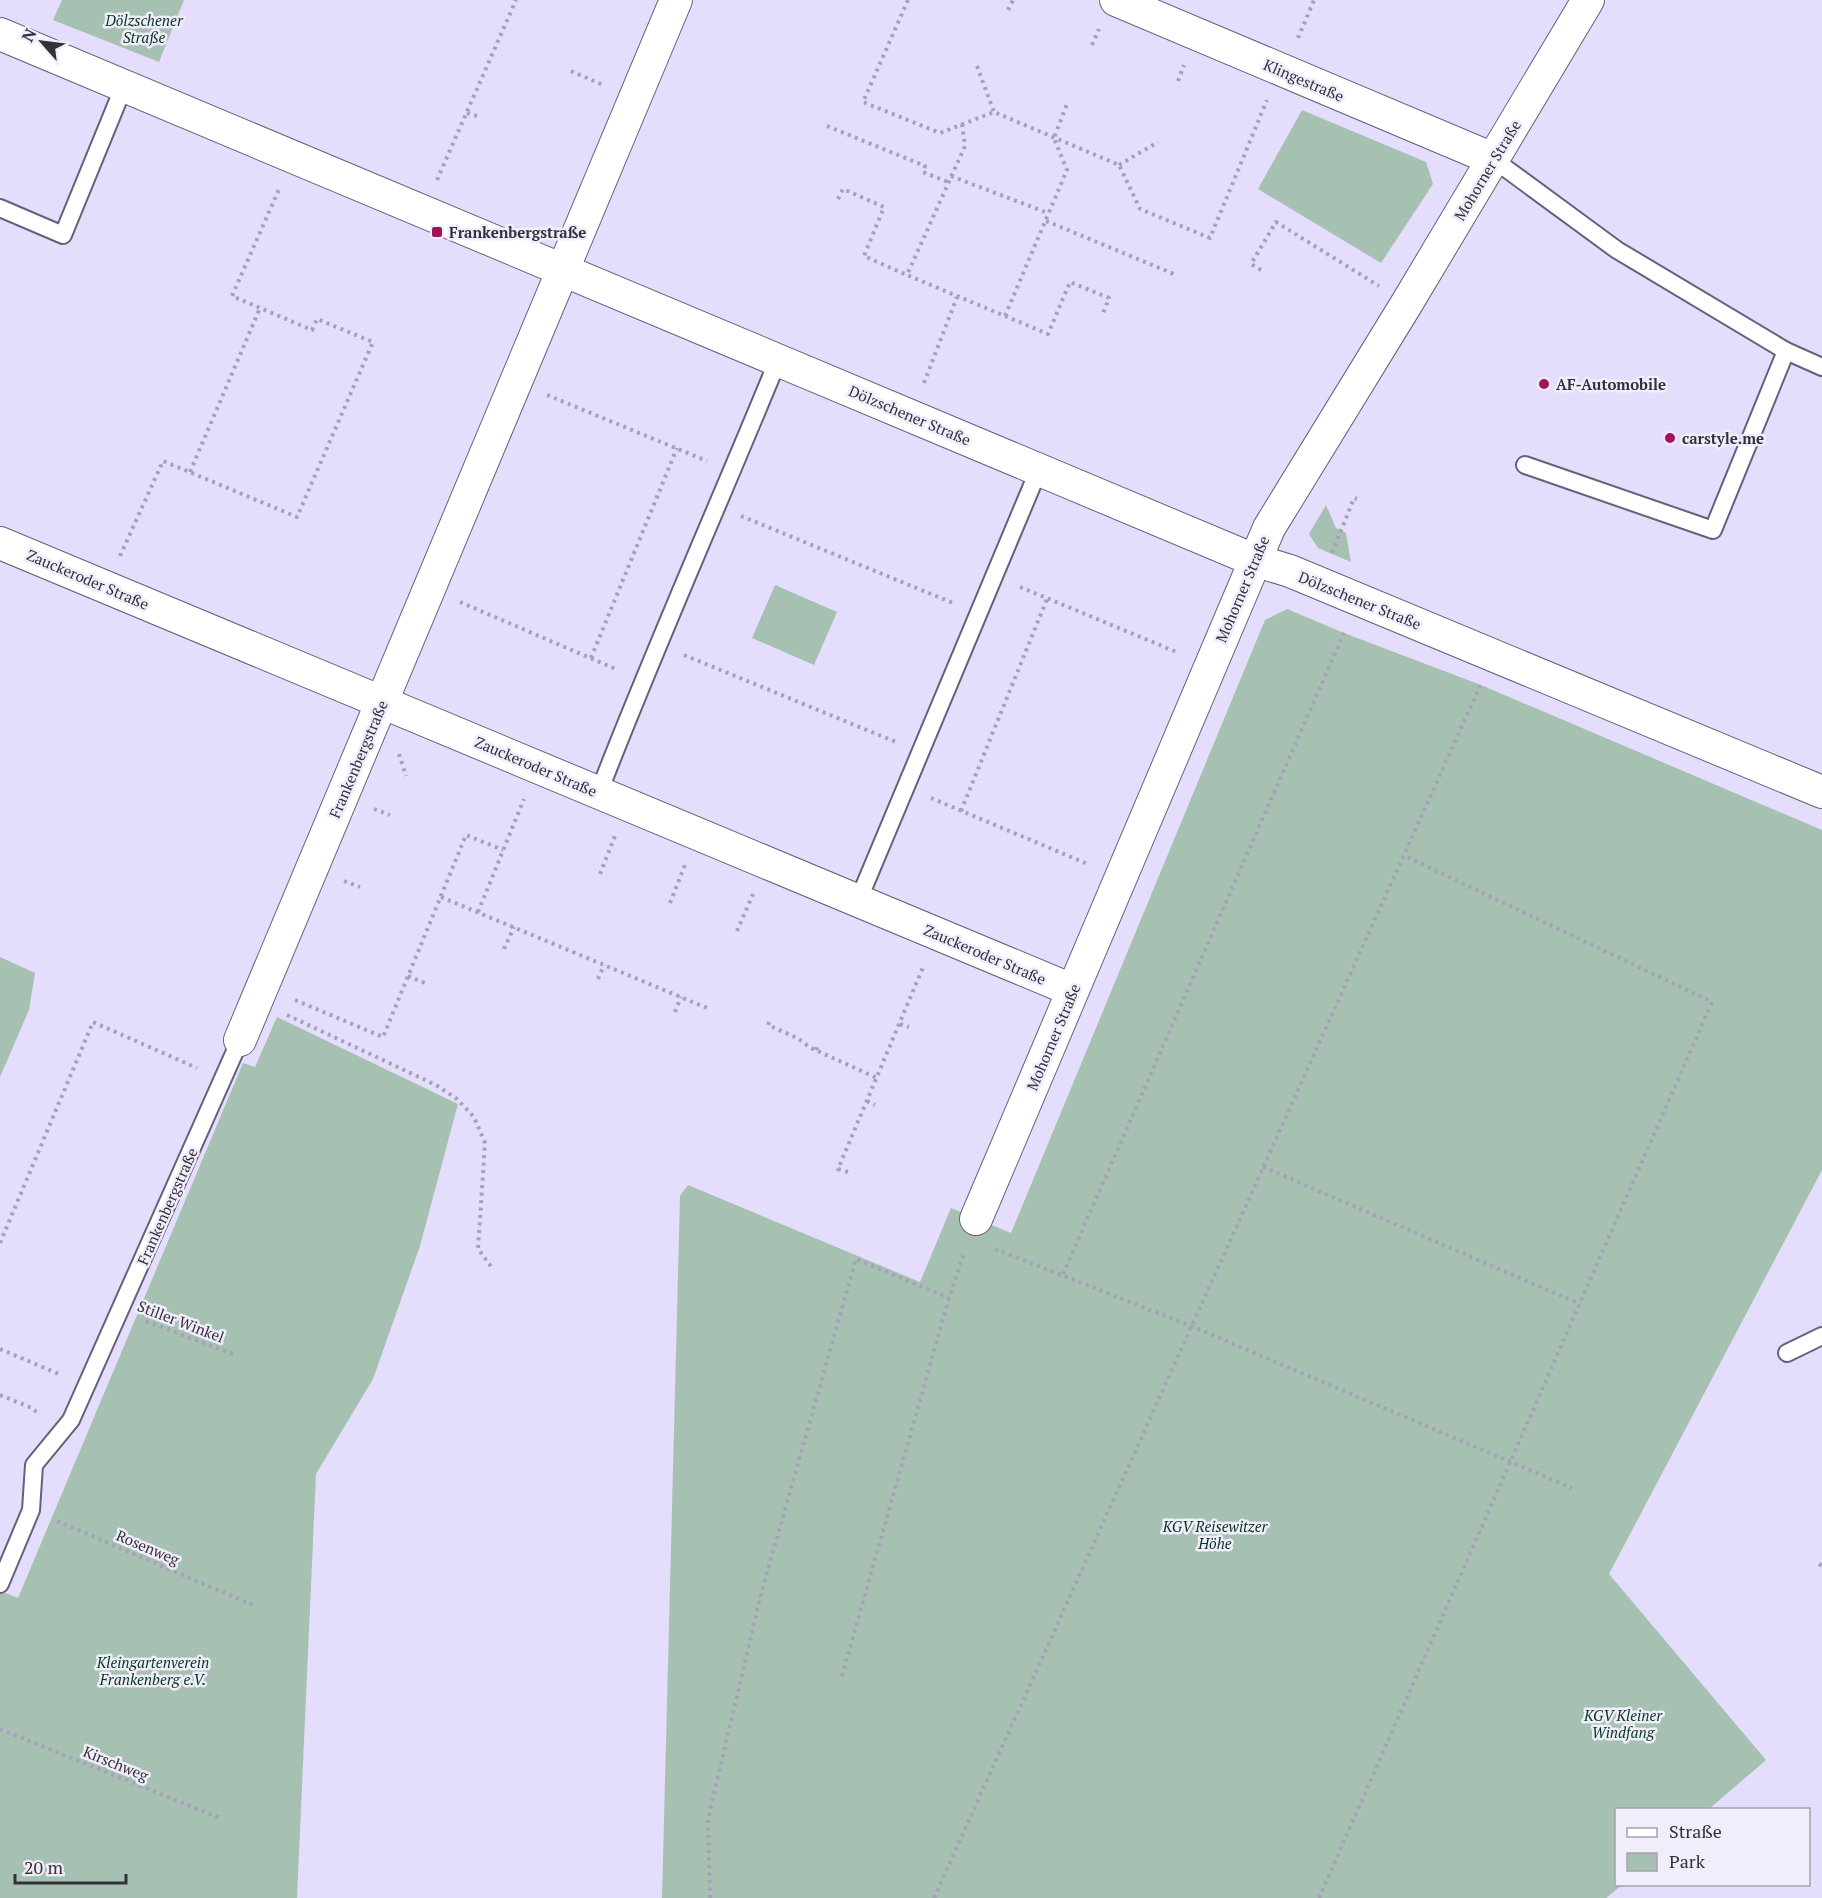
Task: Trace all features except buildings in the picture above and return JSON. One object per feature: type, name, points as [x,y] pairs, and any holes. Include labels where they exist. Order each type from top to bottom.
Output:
[{"type":"street","name":"Frankenbergstraße","points":[[240,1041],[676,0]]},
{"type":"street","name":"Klingestraße","points":[[1116,0],[1493,159]]},
{"type":"street","name":"Mohorner Straße","points":[[972,1229],[1269,528],[1588,0]]},
{"type":"street","name":"Dölzschener Straße","points":[[0,34],[1254,560],[1290,571],[1822,792]]},
{"type":"street","name":"Zauckeroder Straße","points":[[0,543],[1072,990]]},
{"type":"lane","points":[[0,208],[63,235],[124,86]]},
{"type":"lane","points":[[1493,159],[1617,250],[1786,351],[1822,367]]},
{"type":"lane","points":[[1525,465],[1713,530],[1786,351]]},
{"type":"lane","points":[[599,792],[643,681],[778,360]]},
{"type":"lane","points":[[858,900],[1039,469]]},
{"type":"lane","name":"Frankenbergstraße","points":[[32,1510],[34,1465],[71,1420],[240,1041]]},
{"type":"lane","points":[[1787,1353],[1822,1336]]},
{"type":"lane","points":[[0,1584],[32,1510]]},
{"type":"path","points":[[423,211],[516,0]]},
{"type":"path","points":[[908,0],[863,102],[940,133],[994,112],[1119,165],[1140,209],[1210,238],[1314,0]]},
{"type":"path","points":[[1008,10],[1013,0]]},
{"type":"path","points":[[977,66],[994,112]]},
{"type":"path","points":[[1005,316],[1067,170],[1054,138],[1067,104]]},
{"type":"path","points":[[467,113],[477,116]]},
{"type":"path","points":[[907,274],[965,146],[962,124]]},
{"type":"path","points":[[827,126],[925,166],[923,172],[948,182]]},
{"type":"path","points":[[1119,165],[1158,142]]},
{"type":"path","points":[[106,587],[163,461],[297,517],[373,342],[317,319],[312,330],[232,296],[293,157]]},
{"type":"path","points":[[951,176],[1048,213]]},
{"type":"path","points":[[838,199],[843,189],[884,207],[864,256],[957,297],[1048,334],[1070,282],[1109,298],[1103,314]]},
{"type":"path","points":[[1046,221],[1174,274]]},
{"type":"path","points":[[1261,270],[1251,264],[1276,222],[1407,303]]},
{"type":"path","points":[[933,360],[957,297]]},
{"type":"path","points":[[190,472],[260,308]]},
{"type":"path","points":[[516,382],[733,471]]},
{"type":"path","points":[[591,658],[677,448]]},
{"type":"path","points":[[1329,560],[1354,498],[1357,499]]},
{"type":"path","points":[[718,506],[978,613]]},
{"type":"path","points":[[994,577],[1210,665]]},
{"type":"path","points":[[429,589],[643,681]]},
{"type":"path","points":[[961,811],[1047,599]]},
{"type":"path","points":[[1063,1274],[1344,633]]},
{"type":"path","points":[[658,645],[920,752]]},
{"type":"path","points":[[934,1898],[1494,656]]},
{"type":"path","points":[[402,761],[406,776]]},
{"type":"path","points":[[478,912],[538,767]]},
{"type":"path","points":[[905,787],[1120,877]]},
{"type":"path","points":[[384,813],[390,815]]},
{"type":"path","points":[[260,994],[383,1036],[466,835],[503,850]]},
{"type":"path","points":[[1319,1898],[1712,1002],[1403,855]]},
{"type":"path","points":[[354,884],[360,887]]},
{"type":"path","points":[[441,897],[707,1008]]},
{"type":"path","points":[[670,903],[672,897]]},
{"type":"path","points":[[504,949],[514,927]]},
{"type":"path","points":[[848,1172],[838,1169],[937,934]]},
{"type":"path","points":[[598,979],[604,965]]},
{"type":"path","points":[[408,976],[424,983]]},
{"type":"path","points":[[260,994],[436,1085],[457,1099],[474,1117],[485,1143],[478,1249],[493,1269]]},
{"type":"path","points":[[675,1012],[681,997]]},
{"type":"path","points":[[0,1243],[93,1022],[223,1079]]},
{"type":"path","points":[[769,1022],[768,1025],[816,1050],[877,1077]]},
{"type":"path","points":[[900,1024],[909,1027]]},
{"type":"path","points":[[816,1050],[819,1042]]},
{"type":"path","points":[[867,1101],[875,1105]]},
{"type":"path","points":[[1263,1167],[1580,1304]]},
{"type":"path","points":[[842,1676],[950,1298],[972,1229],[1063,1274],[1572,1488]]},
{"type":"path","points":[[710,1898],[708,1819],[761,1594],[856,1259],[950,1298]]},
{"type":"path","name":"Stiller Winkel","points":[[120,1311],[233,1354]]},
{"type":"path","points":[[0,1349],[86,1386]]},
{"type":"path","points":[[0,1395],[32,1408],[60,1434]]},
{"type":"path","name":"Rosenweg","points":[[32,1510],[255,1606]]},
{"type":"path","name":"Kirschweg","points":[[0,1729],[222,1820]]},
{"type":"green space","name":"Dölzschener Straße","points":[[62,0],[184,0],[159,62],[53,20]]},
{"type":"green space","points":[[1302,110],[1426,162],[1433,184],[1381,263],[1258,189]]},
{"type":"green space","points":[[1326,505],[1336,528],[1346,533],[1351,562],[1318,548],[1309,534]]},
{"type":"green space","points":[[775,585],[837,612],[814,665],[752,638]]},
{"type":"green space","name":"KGV Reisewitzer Höhe","points":[[1287,609],[1481,685],[1822,830],[1822,1170],[1609,1574],[1766,1760],[1710,1808],[1615,1808],[1615,1886],[1621,1886],[1606,1898],[662,1898],[680,1196],[688,1185],[920,1282],[951,1208],[1011,1233],[1265,620]]},
{"type":"green space","points":[[0,957],[35,973],[29,1010],[0,1077]]},
{"type":"green space","name":"Kleingartenverein Frankenberg e.V.","points":[[277,1017],[458,1104],[420,1246],[373,1379],[316,1474],[297,1898],[0,1898],[0,1591],[18,1598],[243,1063],[255,1067]]},
{"type":"place","name":"Frankenbergstraße","points":[[437,232]]},
{"type":"place","name":"AF-Automobile","points":[[1544,384]]},
{"type":"place","name":"carstyle.me","points":[[1670,438]]},
{"type":"park label","name":"KGV Kleiner Windfang","points":[[1623,1724]]}]
